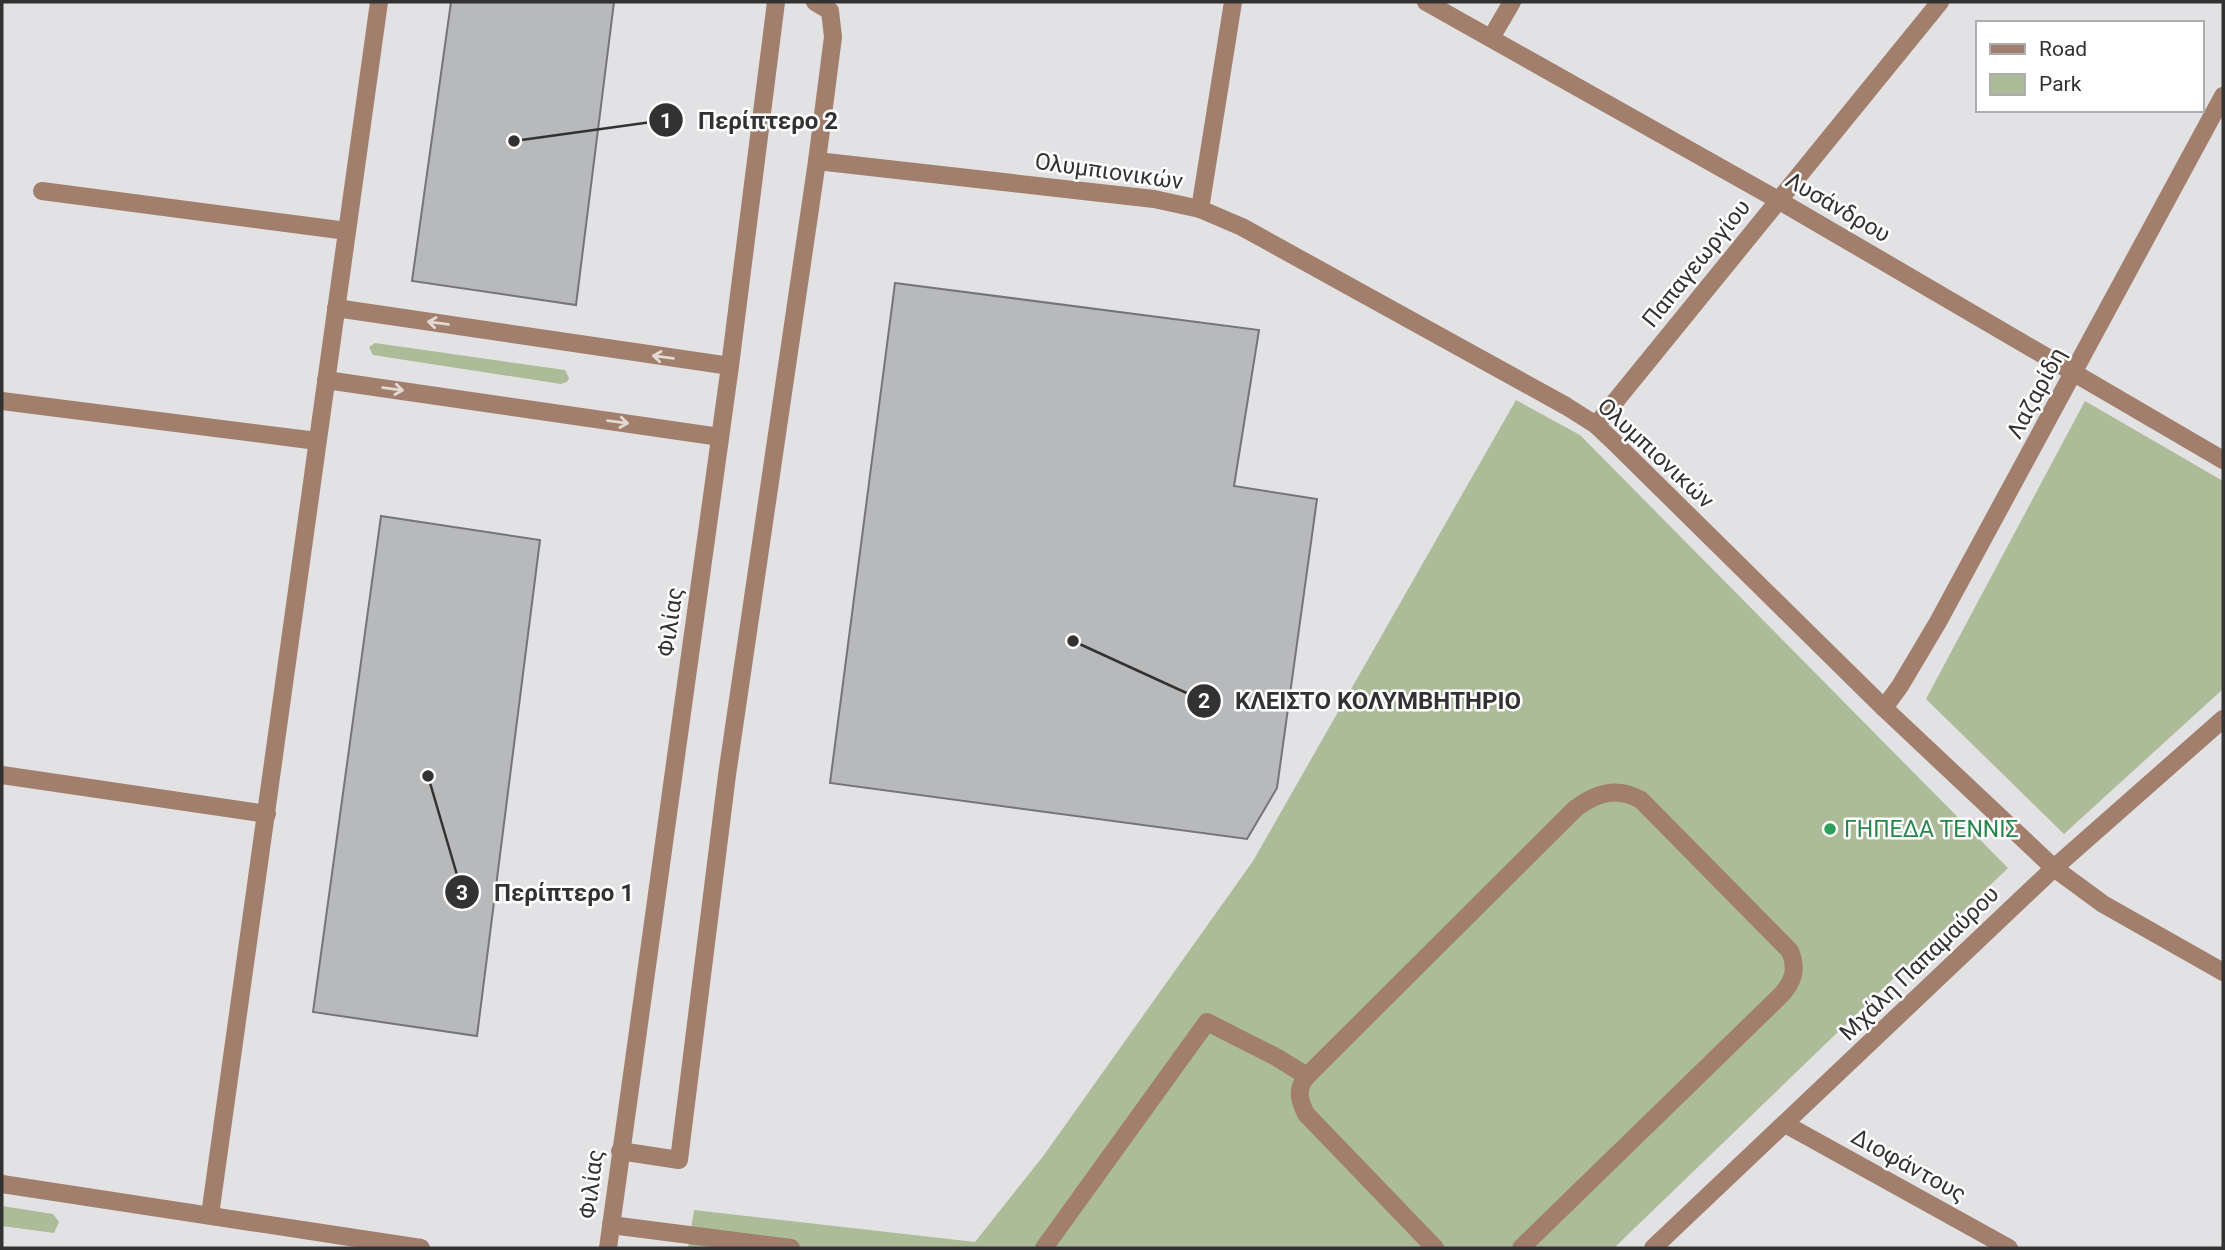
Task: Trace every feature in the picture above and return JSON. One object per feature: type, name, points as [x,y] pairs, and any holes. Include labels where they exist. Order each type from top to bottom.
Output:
[{"type":"street","points":[[210,1214],[379,2]]},
{"type":"street","name":"Φιλίας","points":[[608,1248],[730,366],[776,2]]},
{"type":"street","points":[[620,1151],[679,1160],[727,775],[833,37],[830,11],[815,2]]},
{"type":"street","points":[[1200,209],[1233,2]]},
{"type":"street","name":"Λυσάνδρου","points":[[1426,2],[1778,200],[2223,460]]},
{"type":"street","points":[[1491,38],[1512,2]]},
{"type":"street","name":"Παπαγεωργίου","points":[[1596,425],[1940,2]]},
{"type":"street","name":"Λαζαρίδη","points":[[1884,708],[1938,622],[2223,96]]},
{"type":"street","name":"Ολυμπιονικών","points":[[817,161],[1154,199],[1200,209],[1242,227],[1596,425],[1884,708],[2054,868],[2103,904],[2223,972]]},
{"type":"street","points":[[42,191],[347,231]]},
{"type":"street","points":[[336,308],[730,366]]},
{"type":"street","points":[[326,380],[720,437]]},
{"type":"street","points":[[2,401],[317,441]]},
{"type":"street","name":"Μχάλη Παπαμαύρου","points":[[1653,1248],[2054,868],[2223,719]]},
{"type":"street","points":[[2,775],[267,814]]},
{"type":"street","points":[[1434,1248],[1311,1120],[1299,1095],[1301,1085],[1576,808],[1600,793],[1624,792],[1642,800],[1790,951],[1794,960],[1793,980],[1521,1248]]},
{"type":"street","points":[[1044,1248],[1207,1021],[1307,1076]]},
{"type":"street","name":"Διοφάντους","points":[[1785,1124],[2009,1248]]},
{"type":"street","points":[[2,1184],[421,1248]]},
{"type":"street","points":[[611,1225],[711,1243],[790,1248]]},
{"type":"green space","points":[[375,343],[565,370],[569,378],[561,384],[373,355],[369,347]]},
{"type":"green space","points":[[1516,400],[1580,435],[2008,868],[1614,1248],[688,1248],[694,1210],[975,1242],[1044,1155],[1253,861]]},
{"type":"green space","points":[[2085,401],[2223,481],[2223,689],[2064,834],[1926,699]]},
{"type":"green space","points":[[2,1206],[53,1214],[59,1222],[54,1233],[2,1226]]},
{"type":"building","points":[[451,2],[614,2],[576,305],[412,281]]},
{"type":"building","points":[[895,283],[1259,330],[1234,486],[1317,499],[1277,788],[1247,839],[830,783]]},
{"type":"building","points":[[381,516],[540,540],[477,1036],[313,1012]]},
{"type":"place","name":"Περίπτερο 2","points":[[514,141]]},
{"type":"place","name":"ΚΛΕΙΣΤΟ ΚΟΛΥΜΒΗΤΗΡΙΟ","points":[[1073,641]]},
{"type":"place","name":"Περίπτερο 1","points":[[428,776]]},
{"type":"place","name":"ΓΗΠΕΔΑ ΤΕΝΝΙΣ","points":[[1830,829]]}]
